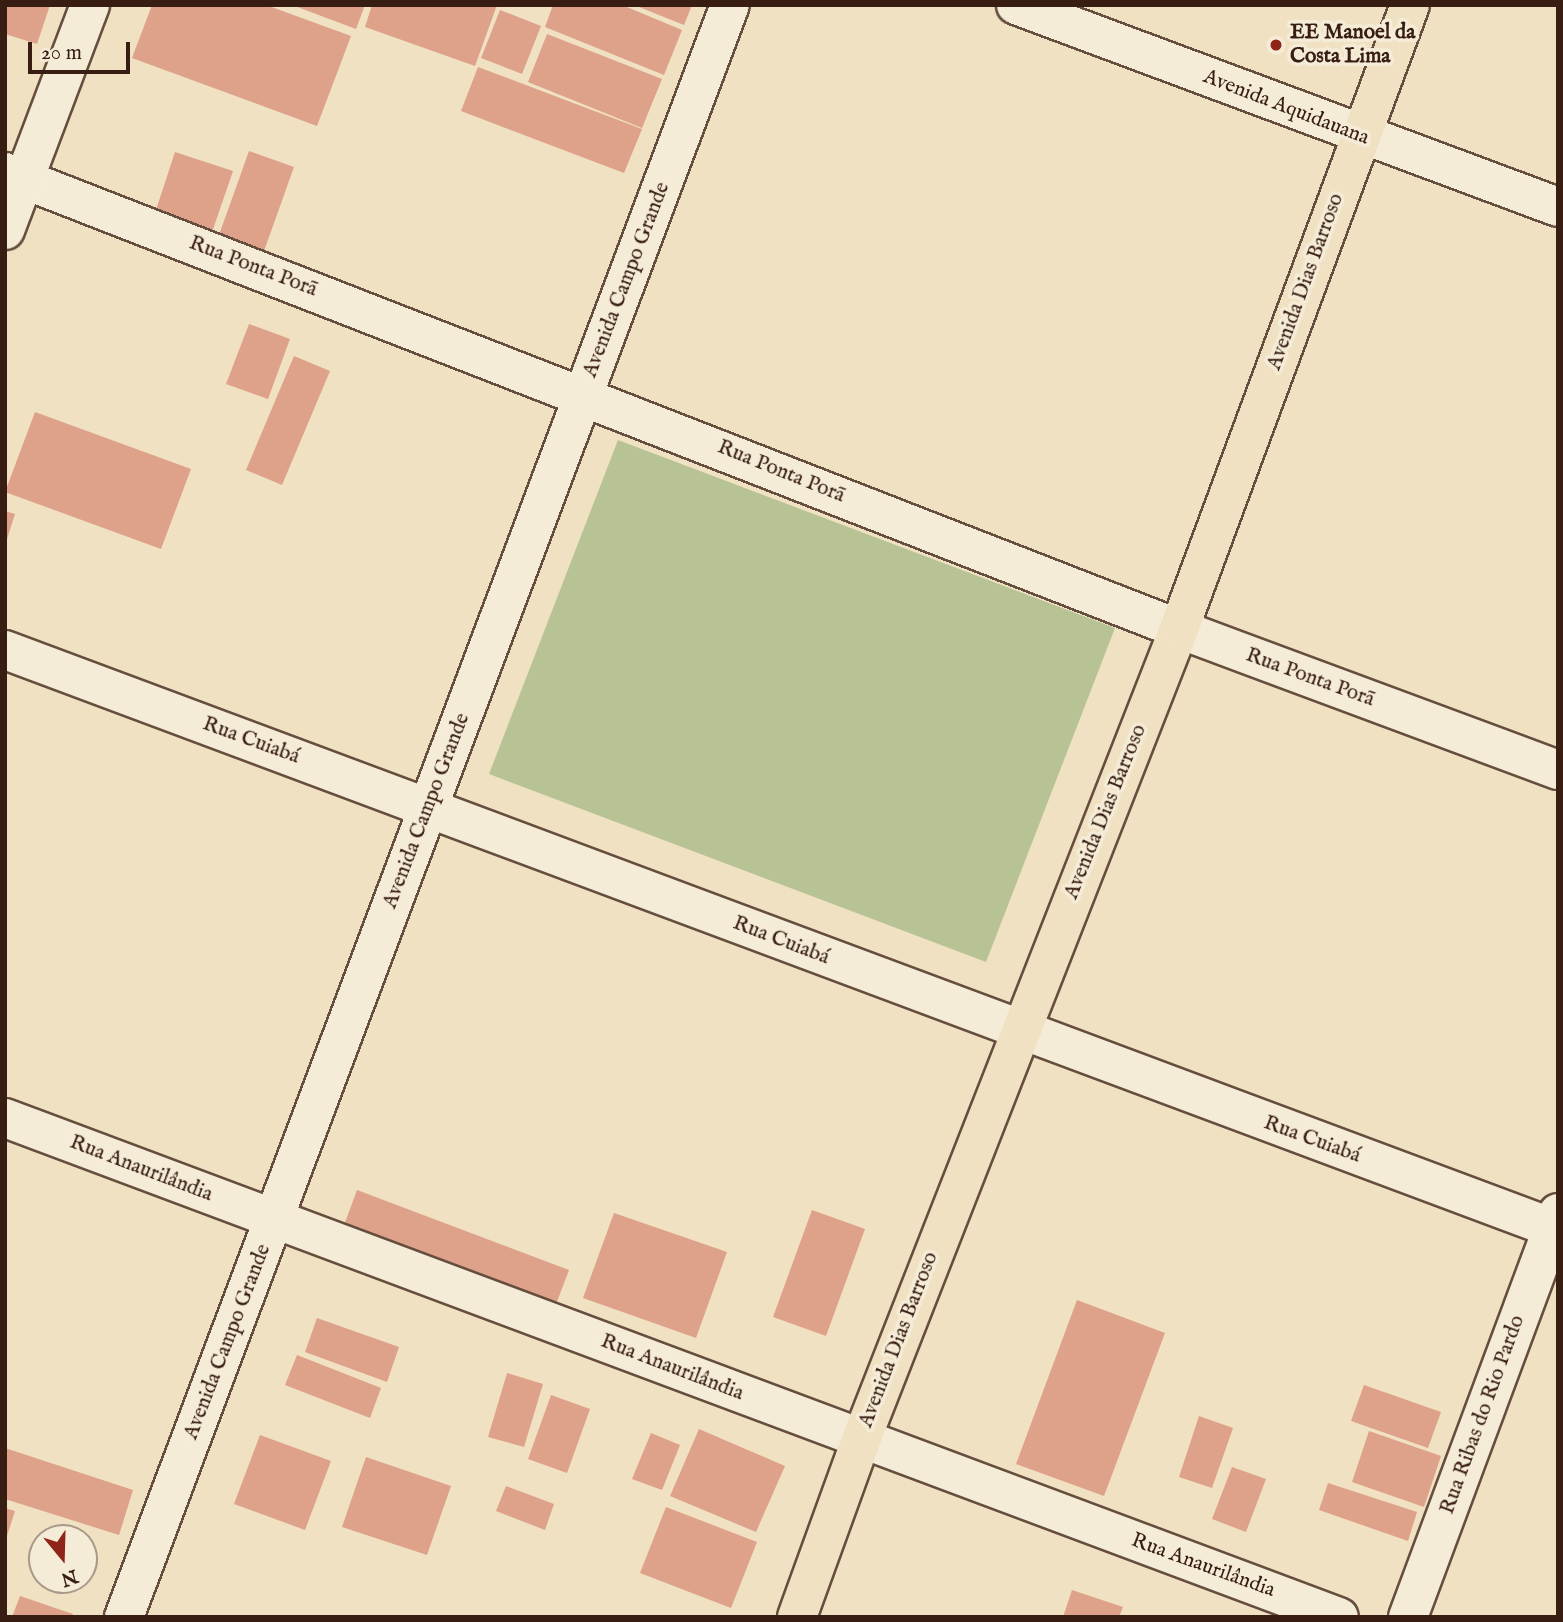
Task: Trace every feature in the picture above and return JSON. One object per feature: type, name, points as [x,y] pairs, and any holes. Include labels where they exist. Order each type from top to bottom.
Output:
[{"type":"main road","name":"Avenida Dias Barroso","points":[[797,1617],[861,1440],[1019,1031],[1179,629],[1410,5]]},
{"type":"street","points":[[5,230],[15,176],[90,5]]},
{"type":"street","name":"Avenida Campo Grande","points":[[124,1617],[730,5]]},
{"type":"street","name":"Avenida Aquidauana","points":[[1016,5],[1558,207]]},
{"type":"street","name":"Rua Ponta Porã","points":[[15,176],[584,394],[1179,629],[1558,770]]},
{"type":"street","name":"Rua Cuiabá","points":[[5,650],[429,807],[1019,1031],[1556,1224]]},
{"type":"street","name":"Rua Anaurilândia","points":[[5,1118],[1339,1617]]},
{"type":"street","name":"Rua Ribas do Rio Pardo","points":[[1408,1617],[1556,1224]]},
{"type":"green space","points":[[618,440],[1115,628],[986,962],[489,774]]},
{"type":"building","points":[[5,5],[50,5],[37,44],[5,34]]},
{"type":"building","points":[[152,5],[266,5],[351,36],[317,126],[132,58]]},
{"type":"building","points":[[292,5],[365,5],[356,29]]},
{"type":"building","points":[[372,5],[497,5],[475,66],[365,27]]},
{"type":"building","points":[[553,5],[622,5],[682,30],[664,75],[545,27]]},
{"type":"building","points":[[634,5],[692,5],[684,25]]},
{"type":"building","points":[[500,10],[541,26],[522,74],[481,58]]},
{"type":"building","points":[[547,34],[662,79],[642,128],[528,82]]},
{"type":"building","points":[[478,67],[642,129],[624,173],[461,111]]},
{"type":"building","points":[[249,151],[294,167],[264,251],[219,235]]},
{"type":"building","points":[[175,152],[233,171],[211,235],[154,216]]},
{"type":"building","points":[[249,324],[290,339],[268,399],[226,384]]},
{"type":"building","points":[[294,356],[330,371],[282,485],[246,470]]},
{"type":"building","points":[[35,412],[191,469],[161,549],[5,492]]},
{"type":"building","points":[[5,511],[15,514],[6,542],[5,542]]},
{"type":"building","points":[[357,1190],[569,1270],[555,1307],[343,1228]]},
{"type":"building","points":[[812,1210],[865,1229],[826,1336],[773,1317]]},
{"type":"building","points":[[614,1213],[727,1252],[696,1338],[583,1298]]},
{"type":"building","points":[[1077,1300],[1165,1333],[1104,1496],[1016,1464]]},
{"type":"building","points":[[317,1318],[399,1347],[387,1382],[305,1352]]},
{"type":"building","points":[[297,1355],[381,1388],[370,1418],[285,1385]]},
{"type":"building","points":[[507,1373],[543,1384],[524,1447],[488,1437]]},
{"type":"building","points":[[1364,1385],[1441,1412],[1428,1448],[1351,1421]]},
{"type":"building","points":[[551,1395],[590,1409],[567,1473],[528,1459]]},
{"type":"building","points":[[1199,1416],[1233,1428],[1212,1488],[1179,1477]]},
{"type":"building","points":[[699,1429],[785,1466],[756,1532],[670,1496]]},
{"type":"building","points":[[1369,1431],[1441,1456],[1424,1507],[1352,1482]]},
{"type":"building","points":[[651,1433],[680,1445],[662,1490],[632,1479]]},
{"type":"building","points":[[260,1435],[331,1461],[305,1530],[234,1504]]},
{"type":"building","points":[[5,1448],[133,1490],[119,1535],[98,1528],[98,1524],[84,1524],[5,1499]]},
{"type":"building","points":[[366,1457],[451,1486],[427,1555],[342,1527]]},
{"type":"building","points":[[1232,1467],[1266,1479],[1246,1532],[1212,1519]]},
{"type":"building","points":[[1328,1483],[1417,1512],[1408,1541],[1319,1510]]},
{"type":"building","points":[[506,1486],[554,1504],[545,1530],[496,1511]]},
{"type":"building","points":[[666,1507],[757,1542],[731,1608],[640,1573]]},
{"type":"building","points":[[5,1508],[15,1511],[6,1539],[5,1539]]},
{"type":"building","points":[[1072,1590],[1123,1607],[1119,1617],[1063,1617]]},
{"type":"building","points":[[20,1596],[73,1614],[72,1617],[12,1617]]},
{"type":"place","name":"EE Manoel da Costa Lima","points":[[1276,45]]}]
